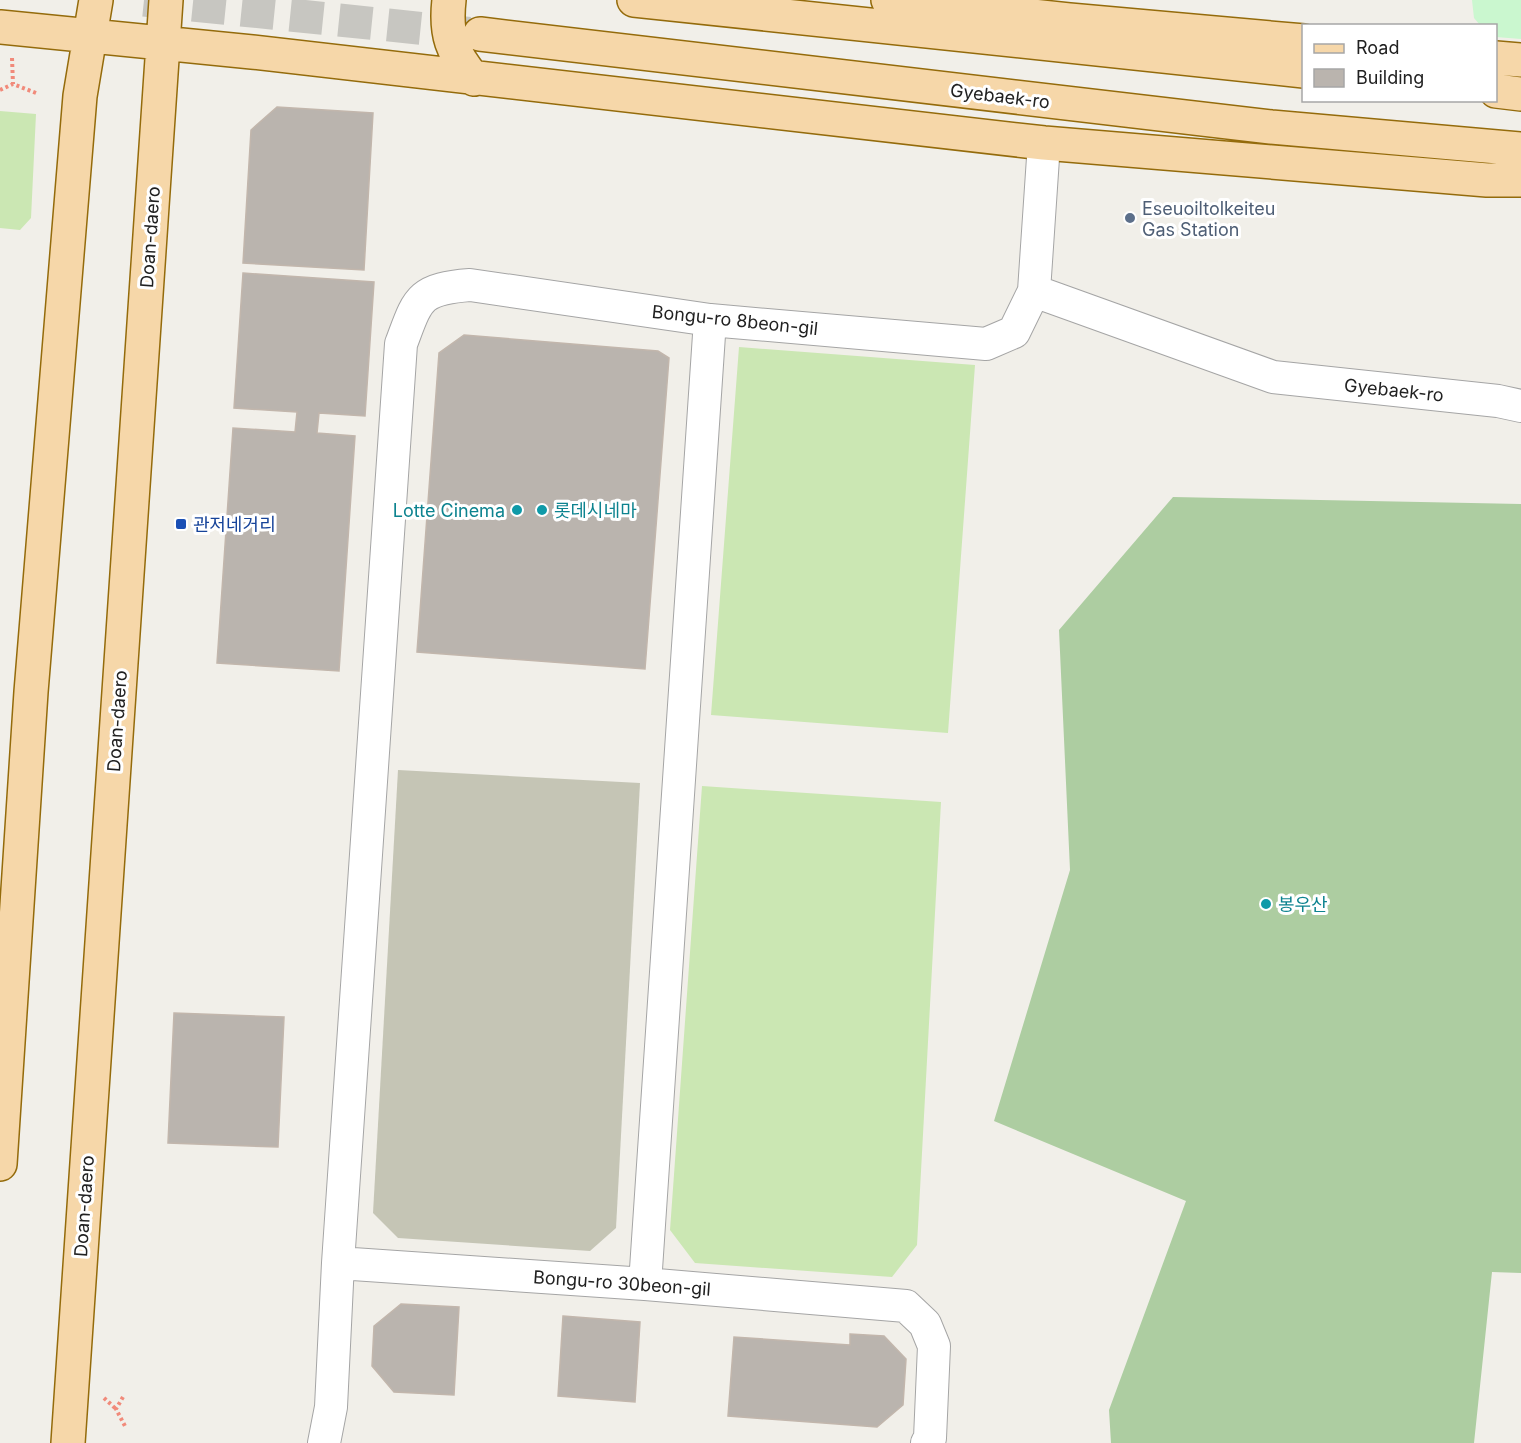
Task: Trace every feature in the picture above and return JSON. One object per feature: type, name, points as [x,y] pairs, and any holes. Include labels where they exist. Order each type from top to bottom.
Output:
[{"type":"main road","points":[[0,1164],[31,692],[80,96],[96,0]]},
{"type":"main road","name":"Doan-daero","points":[[68,1443],[165,0]]},
{"type":"main road","points":[[449,0],[448,24],[452,46],[457,59],[474,79]]},
{"type":"main road","points":[[634,0],[1302,71]]},
{"type":"main road","points":[[888,0],[1069,20],[1302,41]]},
{"type":"main road","points":[[0,27],[162,43],[1044,143],[1487,180],[1521,180]]},
{"type":"main road","name":"Gyebaek-ro","points":[[480,34],[1271,127],[1521,148]]},
{"type":"main road","points":[[1497,58],[1521,60]]},
{"type":"main road","points":[[1497,91],[1521,94]]},
{"type":"street","points":[[1034,291],[1044,143]]},
{"type":"street","name":"Bongu-ro 8beon-gil","points":[[338,1263],[401,344],[415,305],[438,288],[470,285],[710,320],[986,344],[1014,332],[1034,291]]},
{"type":"street","name":"Gyebaek-ro","points":[[1034,291],[1142,332],[1273,377],[1498,401],[1521,406]]},
{"type":"street","points":[[645,1284],[710,320]]},
{"type":"street","points":[[324,1443],[331,1407],[338,1263]]},
{"type":"street","name":"Bongu-ro 30beon-gil","points":[[338,1263],[645,1284],[906,1306],[925,1324],[934,1347],[930,1438],[927,1443]]},
{"type":"path","points":[[12,58],[13,84]]},
{"type":"path","points":[[0,90],[13,84],[36,93]]},
{"type":"path","points":[[116,1409],[123,1397]]},
{"type":"path","points":[[104,1398],[116,1409],[126,1428]]},
{"type":"shaded area","points":[[398,770],[640,783],[616,1228],[590,1251],[398,1238],[373,1213]]},
{"type":"green space","points":[[1472,0],[1521,0],[1521,39],[1497,37],[1497,24],[1479,24],[1474,18]]},
{"type":"green space","points":[[0,111],[36,114],[31,218],[20,230],[0,228]]},
{"type":"green space","points":[[739,347],[975,365],[948,733],[711,715]]},
{"type":"green space","points":[[1173,497],[1521,504],[1521,1273],[1492,1272],[1474,1443],[1111,1443],[1109,1410],[1186,1201],[994,1121],[1070,870],[1059,630]]},
{"type":"green space","points":[[702,786],[941,802],[917,1245],[892,1277],[695,1263],[670,1230]]},
{"type":"building","points":[[277,107],[373,113],[364,270],[243,263],[251,130]]},
{"type":"building","points":[[243,273],[374,282],[365,416],[319,413],[317,433],[355,436],[339,671],[217,663],[233,428],[295,432],[297,412],[234,408]]},
{"type":"building","points":[[464,335],[658,351],[669,358],[645,669],[417,652],[439,353]]},
{"type":"building","points":[[174,1013],[284,1017],[278,1147],[168,1143]]},
{"type":"building","points":[[401,1304],[459,1307],[454,1395],[394,1392],[372,1366],[374,1326]]},
{"type":"building","points":[[563,1316],[640,1322],[635,1402],[558,1396]]},
{"type":"building","points":[[850,1334],[884,1336],[906,1359],[903,1405],[877,1427],[728,1416],[734,1337],[850,1345]]},
{"type":"tunnel","points":[[144,0],[476,34]]},
{"type":"place","name":"Eseuoiltolkeiteu Gas Station","points":[[1130,218]]},
{"type":"place","name":"Lotte Cinema","points":[[517,510]]},
{"type":"place","name":"롯데시네마","points":[[542,510]]},
{"type":"place","name":"관저네거리","points":[[181,524]]},
{"type":"place","name":"봉우산","points":[[1266,904]]}]
